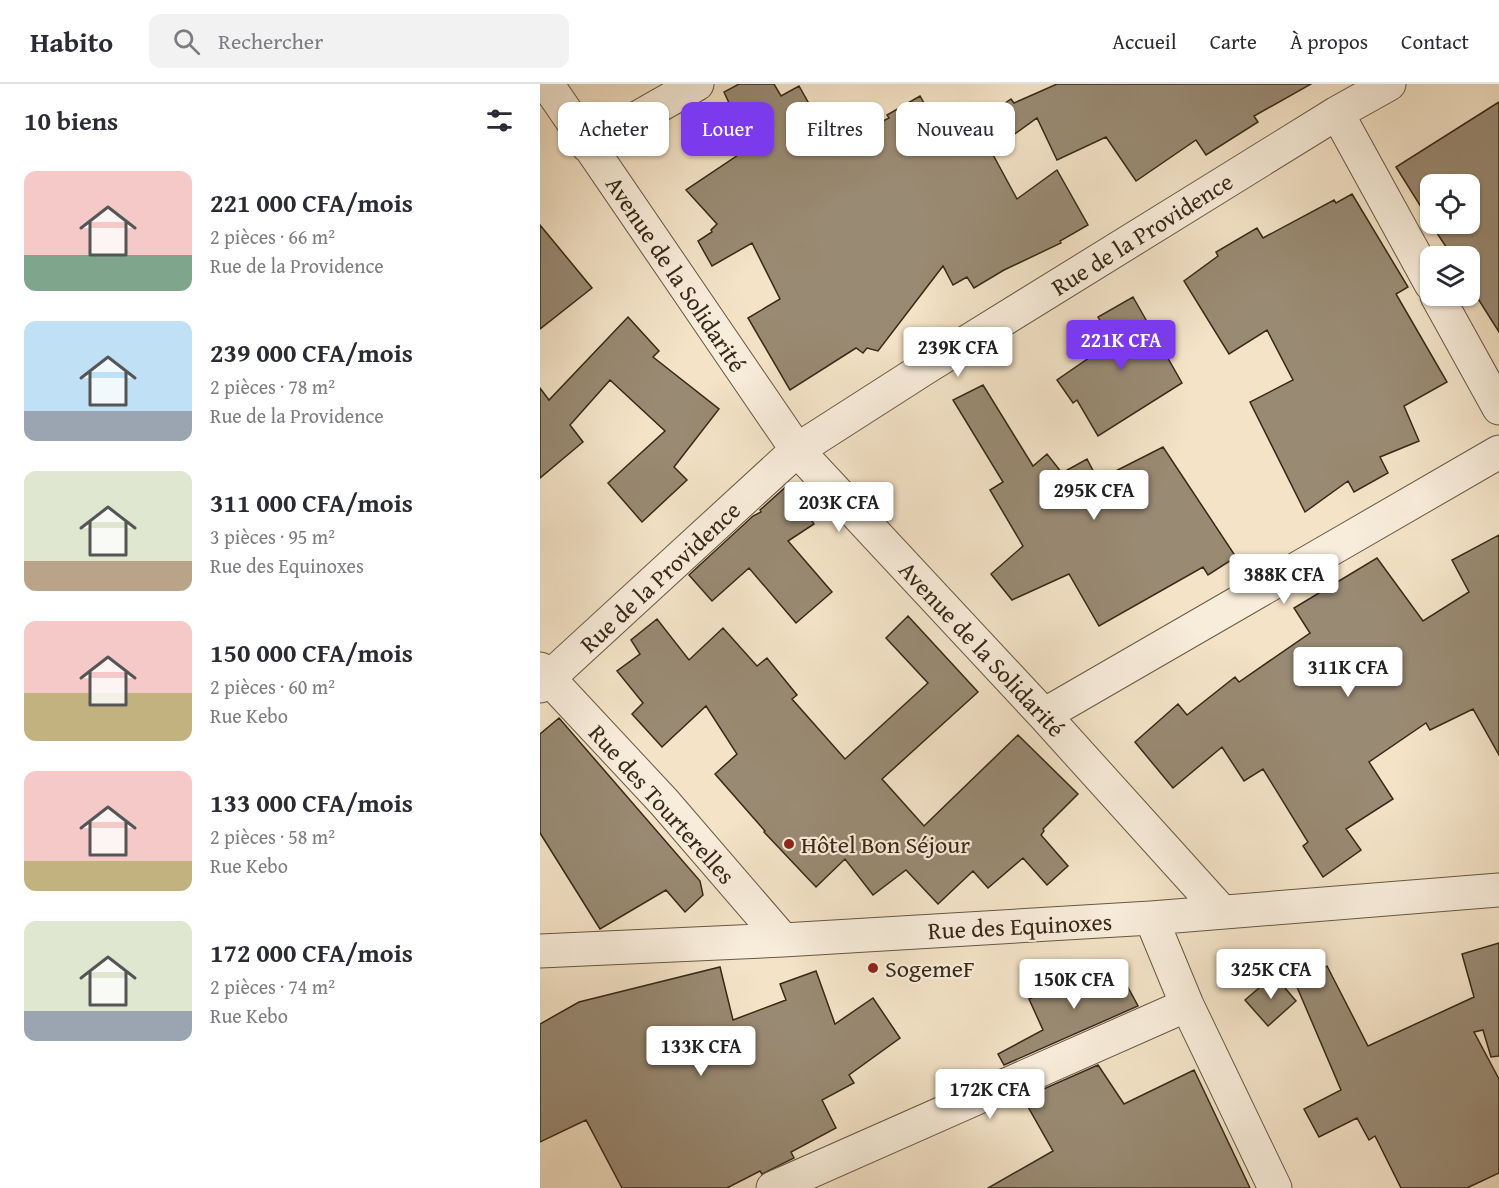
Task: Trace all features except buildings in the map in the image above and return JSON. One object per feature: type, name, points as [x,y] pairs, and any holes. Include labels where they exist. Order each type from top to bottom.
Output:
[{"type":"street","name":"Avenue de la Solidarité","points":[[547,84],[559,102]]},
{"type":"street","points":[[665,102],[697,84]]},
{"type":"street","name":"Rue de la Providence","points":[[543,678],[797,450],[1337,112],[1389,84]]},
{"type":"street","points":[[1337,112],[1420,264]]},
{"type":"street","name":"Avenue de la Solidarité","points":[[595,156],[797,450],[1044,715],[1222,912]]},
{"type":"street","points":[[1443,306],[1499,408]]},
{"type":"street","points":[[1044,715],[1499,452]]},
{"type":"street","name":"Rue des Tourterelles","points":[[543,678],[664,802],[783,940]]},
{"type":"street","name":"Rue des Equinoxes","points":[[540,951],[783,940],[1151,918],[1499,890]]},
{"type":"street","points":[[1151,918],[1187,1005],[1275,1188]]},
{"type":"street","points":[[773,1188],[1187,1005]]},
{"type":"place","name":"Hôtel Bon Séjour","points":[[789,844]]},
{"type":"place","name":"SogemeF","points":[[873,968]]}]
